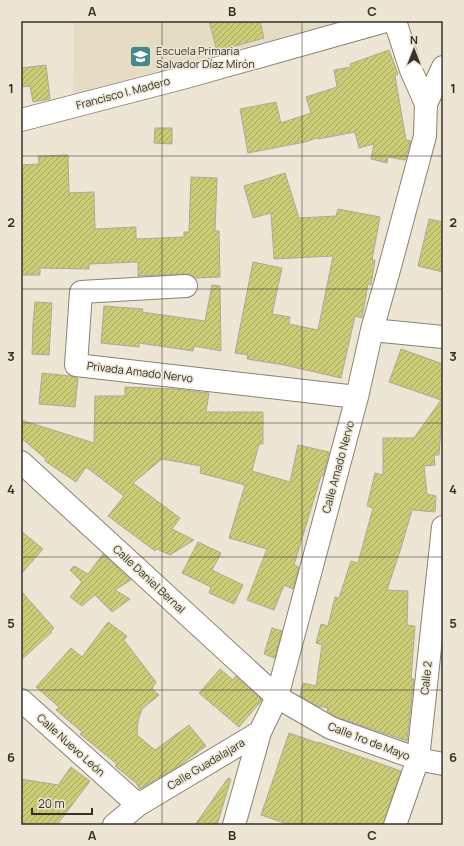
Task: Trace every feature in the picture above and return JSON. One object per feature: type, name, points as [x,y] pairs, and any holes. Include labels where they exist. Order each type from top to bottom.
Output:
[{"type":"street","name":"Francisco I. Madero","points":[[21,120],[186,77],[386,21]]},
{"type":"street","points":[[395,21],[411,70],[426,104]]},
{"type":"street","points":[[426,104],[443,67]]},
{"type":"street","name":"Calle Amado Nervo","points":[[234,825],[260,732],[277,697],[357,397],[372,330],[425,136],[426,104]]},
{"type":"street","name":"Privada Amado Nervo","points":[[186,286],[81,292],[76,365],[357,397]]},
{"type":"street","points":[[372,330],[443,337]]},
{"type":"street","name":"Calle Daniel Bernal","points":[[21,462],[277,697]]},
{"type":"street","name":"Calle 2","points":[[395,825],[418,759],[443,527]]},
{"type":"street","name":"Calle 1ro de Mayo","points":[[277,697],[331,728],[418,759],[443,764]]},
{"type":"street","name":"Calle Nuevo León","points":[[21,700],[138,805]]},
{"type":"street","name":"Calle Guadalajara","points":[[114,825],[138,805],[260,732]]},
{"type":"shaded area","name":"Escuela Primaria Salvador Díaz Mirón","points":[[74,21],[341,21],[73,94]]},
{"type":"building","points":[[209,21],[260,21],[264,38],[217,51]]},
{"type":"building","points":[[389,50],[398,74],[395,76],[406,140],[411,141],[405,160],[388,157],[387,163],[371,159],[374,144],[359,148],[355,132],[317,138],[305,142],[248,153],[240,109],[276,102],[281,123],[311,113],[306,97],[337,87],[334,70],[351,67],[350,64]]},
{"type":"building","points":[[46,65],[50,99],[33,102],[30,86],[21,87],[21,68]]},
{"type":"building","points":[[155,128],[172,128],[172,144],[154,143]]},
{"type":"building","points":[[68,155],[69,193],[94,192],[95,229],[136,227],[136,239],[184,237],[184,232],[189,232],[191,177],[217,178],[215,231],[219,231],[220,277],[195,278],[191,275],[185,274],[138,276],[138,262],[89,264],[89,269],[40,268],[40,275],[21,275],[21,207],[23,207],[21,165],[39,164],[38,156]]},
{"type":"building","points":[[285,173],[299,218],[336,216],[338,209],[380,217],[372,260],[375,260],[371,285],[368,284],[362,318],[355,316],[341,378],[284,365],[247,359],[248,355],[235,353],[253,262],[282,268],[272,314],[290,317],[289,324],[318,330],[333,256],[274,259],[271,213],[253,218],[244,186]]},
{"type":"building","points":[[429,219],[443,222],[443,272],[418,266]]},
{"type":"building","points":[[212,285],[220,286],[221,351],[194,346],[193,351],[139,343],[139,347],[101,343],[104,306],[143,309],[142,312],[205,321]]},
{"type":"building","points":[[35,302],[52,303],[49,355],[32,354]]},
{"type":"building","points":[[401,349],[443,364],[443,401],[439,455],[434,455],[435,465],[424,466],[427,494],[436,496],[435,512],[412,510],[387,590],[408,591],[407,625],[415,626],[411,679],[414,679],[407,741],[336,717],[327,711],[328,708],[317,706],[300,696],[303,683],[316,686],[322,645],[316,643],[321,624],[328,626],[335,597],[339,598],[351,561],[358,563],[373,508],[367,506],[375,473],[383,475],[383,438],[414,438],[441,400],[389,382]]},
{"type":"building","points":[[42,373],[78,378],[75,407],[39,404]]},
{"type":"building","points":[[125,387],[174,389],[209,393],[206,412],[263,412],[263,444],[259,444],[252,471],[290,482],[298,445],[329,452],[323,476],[321,476],[294,565],[299,567],[293,589],[284,585],[274,610],[247,600],[267,549],[229,538],[245,485],[200,473],[201,466],[162,459],[133,483],[180,518],[172,529],[194,540],[170,555],[157,549],[155,551],[108,516],[124,496],[86,467],[76,482],[45,461],[46,459],[21,438],[21,420],[94,443],[95,396],[125,396]]},
{"type":"building","points":[[21,531],[43,549],[21,574]]},
{"type":"building","points":[[198,542],[221,553],[212,570],[243,585],[234,604],[209,593],[211,587],[182,573]]},
{"type":"building","points":[[103,554],[131,580],[115,590],[130,599],[112,612],[95,595],[82,606],[70,597],[82,582],[70,570],[74,566],[88,574]]},
{"type":"building","points":[[21,591],[54,628],[51,631],[52,632],[21,660]]},
{"type":"building","points":[[108,622],[127,636],[124,640],[156,682],[152,689],[159,695],[142,709],[138,721],[137,735],[155,750],[189,725],[206,746],[179,766],[140,789],[136,783],[115,766],[117,764],[80,734],[82,732],[56,710],[59,707],[36,687],[71,648],[82,657]]},
{"type":"building","points":[[272,628],[282,631],[275,658],[264,654]]},
{"type":"building","points":[[220,669],[233,680],[236,676],[262,700],[239,727],[199,693]]},
{"type":"building","points":[[289,733],[401,771],[383,825],[290,825],[261,815]]},
{"type":"building","points":[[71,767],[90,781],[57,825],[21,825],[21,779],[58,785]]},
{"type":"building","points":[[228,778],[231,779],[217,825],[195,825]]},
{"type":"place","name":"Escuela Primaria Salvador Díaz Mirón","points":[[140,57]]}]
